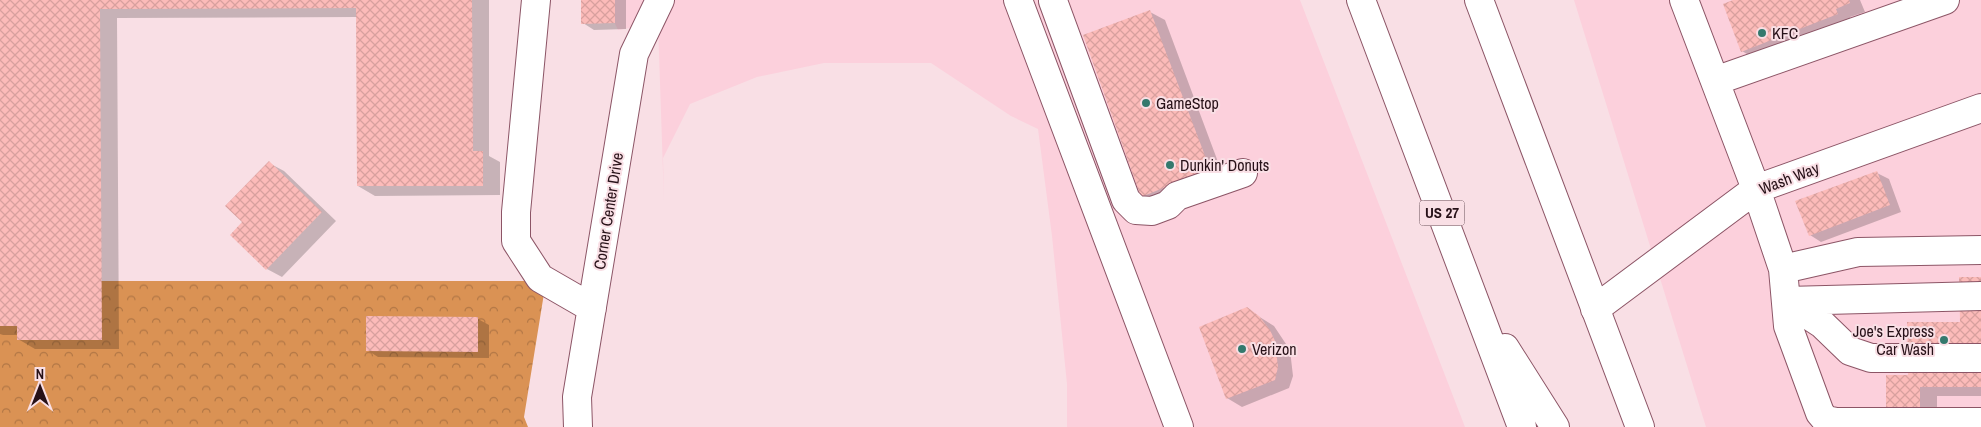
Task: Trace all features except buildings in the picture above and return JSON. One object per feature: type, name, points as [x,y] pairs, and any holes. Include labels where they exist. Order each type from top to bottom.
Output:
[{"type":"main road","points":[[536,0],[516,212],[516,241],[540,278],[592,308]]},
{"type":"main road","name":"Corner Center Drive","points":[[578,427],[577,397],[634,54],[660,0]]},
{"type":"main road","points":[[1018,0],[1179,427]]},
{"type":"main road","name":"US 27","points":[[1361,0],[1522,427]]},
{"type":"main road","points":[[1479,0],[1640,427]]},
{"type":"main road","points":[[1684,0],[1756,189],[1783,269],[1787,314],[1820,413],[1826,420],[1836,422],[1981,422]]},
{"type":"main road","points":[[1715,81],[1945,0]]},
{"type":"main road","points":[[1053,1],[1126,200],[1136,210],[1152,211],[1168,205],[1177,196],[1243,173]]},
{"type":"main road","name":"Wash Way","points":[[1595,309],[1756,189],[1981,108]]},
{"type":"main road","points":[[1783,269],[1858,252],[1981,250]]},
{"type":"main road","points":[[1787,314],[1981,296]]},
{"type":"main road","points":[[1475,301],[1555,427]]},
{"type":"main road","points":[[1787,314],[1822,324],[1850,351],[1871,358],[1981,358]]},
{"type":"shaded area","points":[[604,0],[1300,0],[1465,427],[1067,427],[1067,384],[1052,236],[1038,129],[1011,116],[931,63],[824,63],[757,77],[690,104],[663,158],[664,202],[658,23],[618,30]]},
{"type":"shaded area","points":[[1574,0],[1981,0],[1981,427],[1706,427]]},
{"type":"green space","points":[[0,281],[546,281],[524,417],[528,427],[0,427]]},
{"type":"place","name":"KFC","points":[[1762,33]]},
{"type":"place","name":"GameStop","points":[[1146,103]]},
{"type":"place","name":"Dunkin' Donuts","points":[[1170,165]]},
{"type":"place","name":"Joe's Express Car Wash","points":[[1944,340]]},
{"type":"place","name":"Verizon","points":[[1242,349]]}]
